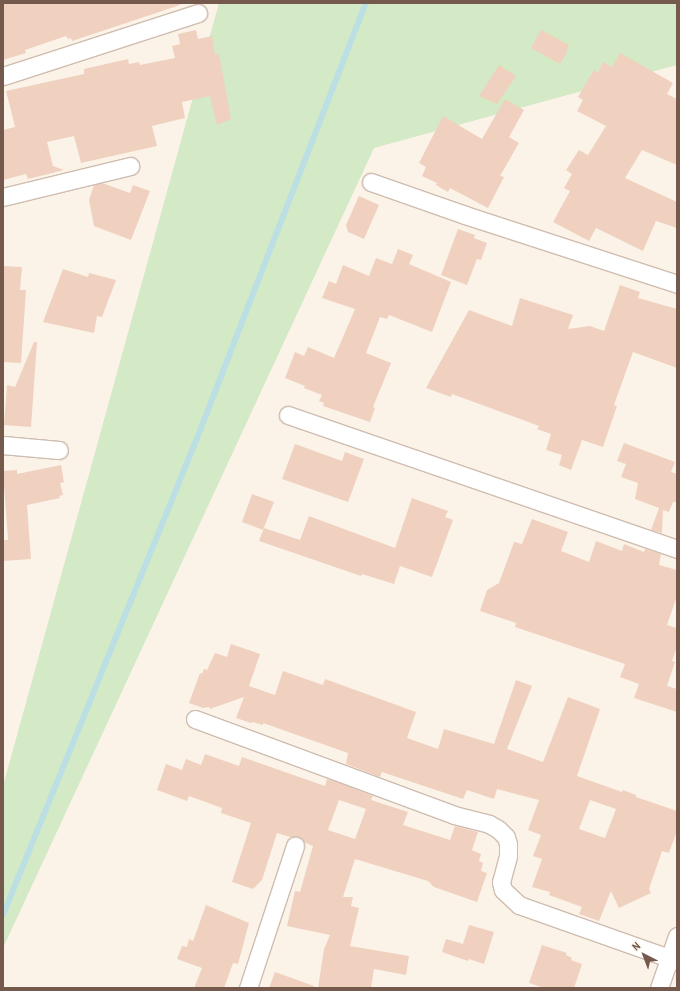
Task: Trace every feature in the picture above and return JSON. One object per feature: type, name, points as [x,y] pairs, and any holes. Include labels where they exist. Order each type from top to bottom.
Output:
[{"type":"street","points":[[3,76],[198,13]]},
{"type":"street","points":[[3,197],[130,166]]},
{"type":"street","points":[[371,182],[465,215],[677,284]]},
{"type":"street","points":[[288,415],[677,549]]},
{"type":"street","points":[[3,445],[59,450]]},
{"type":"street","points":[[195,719],[454,815],[498,829],[506,837],[508,856],[501,882],[503,890],[509,897],[530,910],[673,959]]},
{"type":"street","points":[[248,988],[295,846]]},
{"type":"street","points":[[659,988],[673,959],[677,936]]},
{"type":"green space","points":[[219,3],[677,3],[677,65],[374,148],[3,948],[3,786]]},
{"type":"building","points":[[3,3],[180,3],[180,5],[72,41],[71,38],[68,39],[66,36],[25,50],[26,53],[3,60]]},
{"type":"building","points":[[196,30],[198,39],[212,36],[215,55],[219,54],[231,119],[217,125],[210,96],[182,102],[185,118],[152,126],[157,146],[81,163],[74,136],[47,142],[53,166],[64,170],[28,179],[26,174],[3,180],[3,130],[15,127],[6,91],[84,74],[84,69],[128,59],[129,64],[139,62],[140,65],[175,58],[172,46],[180,44],[178,34]]},
{"type":"building","points":[[541,30],[569,45],[560,64],[531,48]]},
{"type":"building","points":[[620,53],[673,83],[667,94],[677,99],[677,165],[642,150],[625,178],[677,202],[677,228],[656,221],[643,251],[596,228],[589,241],[553,222],[570,191],[564,188],[572,174],[566,170],[579,150],[588,155],[606,126],[577,111],[583,100],[578,97],[594,70],[598,73],[603,62],[612,67]]},
{"type":"building","points":[[499,65],[516,76],[497,104],[479,96]]},
{"type":"building","points":[[505,99],[524,110],[509,137],[519,143],[500,176],[504,177],[488,208],[450,188],[448,192],[436,185],[437,183],[422,176],[426,167],[419,163],[443,116],[482,139]]},
{"type":"building","points":[[102,183],[130,193],[133,185],[150,191],[131,240],[94,226],[89,200],[94,185]]},
{"type":"building","points":[[359,196],[379,205],[364,239],[348,232],[346,225]]},
{"type":"building","points":[[458,229],[475,235],[474,238],[487,243],[481,260],[477,259],[467,285],[441,275]]},
{"type":"building","points":[[398,249],[413,255],[409,264],[451,282],[432,332],[389,315],[387,319],[380,317],[366,353],[391,363],[373,407],[375,408],[370,422],[323,406],[324,403],[319,401],[322,395],[285,378],[295,352],[304,356],[308,347],[334,358],[355,309],[322,298],[329,281],[336,284],[343,265],[369,276],[376,258],[392,264]]},
{"type":"building","points":[[3,266],[22,267],[20,290],[26,290],[21,363],[3,362]]},
{"type":"building","points":[[63,269],[88,277],[89,273],[116,280],[102,317],[97,316],[94,333],[43,322]]},
{"type":"building","points":[[620,285],[640,292],[638,298],[677,309],[677,368],[633,352],[614,405],[617,406],[603,447],[582,440],[571,470],[559,465],[562,455],[546,450],[551,434],[537,429],[539,426],[452,394],[451,397],[426,388],[469,310],[512,326],[520,298],[573,315],[568,329],[590,326],[604,331]]},
{"type":"building","points":[[34,342],[37,342],[31,427],[4,425],[7,385],[15,387]]},
{"type":"building","points":[[624,443],[675,462],[671,472],[677,474],[677,502],[673,502],[669,512],[663,510],[662,533],[651,530],[659,508],[635,499],[638,483],[621,477],[626,464],[617,461]]},
{"type":"building","points":[[295,444],[342,461],[345,452],[364,459],[348,502],[282,479]]},
{"type":"building","points":[[61,465],[64,482],[60,483],[63,495],[59,496],[60,498],[27,505],[31,559],[3,561],[3,540],[8,540],[3,471],[17,470],[17,474]]},
{"type":"building","points":[[252,494],[274,502],[263,530],[242,522]]},
{"type":"building","points":[[412,498],[448,511],[445,517],[453,520],[432,577],[400,566],[394,584],[362,574],[361,576],[259,541],[264,528],[300,540],[309,516],[395,548]]},
{"type":"building","points":[[532,519],[568,532],[561,551],[589,562],[596,541],[622,551],[624,544],[644,552],[645,549],[661,554],[659,565],[677,570],[677,596],[667,625],[677,628],[677,647],[672,661],[675,662],[667,686],[677,689],[677,712],[634,698],[639,684],[620,677],[625,664],[515,627],[516,623],[480,611],[487,590],[499,583],[514,542],[522,544]]},
{"type":"building","points":[[231,644],[260,654],[249,686],[275,695],[283,671],[323,685],[325,679],[416,712],[407,738],[438,749],[444,729],[494,744],[516,680],[532,686],[507,749],[543,762],[568,697],[600,709],[577,776],[622,792],[623,790],[636,795],[636,797],[677,811],[677,831],[669,853],[662,851],[649,889],[651,893],[619,908],[611,891],[599,921],[579,914],[582,907],[549,895],[550,892],[532,887],[542,859],[533,856],[541,835],[528,830],[539,800],[497,789],[494,799],[467,790],[463,799],[382,772],[380,777],[346,764],[348,753],[263,723],[263,725],[251,723],[236,718],[244,697],[210,709],[209,707],[203,708],[189,703],[200,673],[202,674],[204,669],[207,670],[215,653],[227,657]],"holes":[[[590,800],[616,809],[605,838],[579,829]]]},
{"type":"building","points":[[205,754],[239,766],[242,757],[325,786],[327,779],[373,796],[371,800],[408,812],[403,825],[450,840],[455,826],[478,832],[472,850],[481,854],[479,861],[483,863],[481,871],[487,873],[477,902],[434,887],[428,881],[355,859],[343,897],[353,897],[351,906],[359,908],[350,946],[409,956],[406,975],[374,969],[371,988],[318,988],[324,949],[330,935],[287,926],[295,891],[300,892],[313,846],[304,842],[298,837],[290,837],[277,833],[262,880],[253,889],[232,882],[251,823],[221,813],[222,808],[189,796],[187,801],[157,790],[166,764],[182,770],[186,759],[201,765]],"holes":[[[339,800],[366,809],[355,839],[328,830]]]},
{"type":"building","points":[[206,905],[249,923],[238,964],[233,963],[224,988],[194,988],[202,968],[177,959],[182,946],[187,947],[189,939],[193,941]]},
{"type":"building","points":[[469,925],[494,932],[484,964],[469,959],[468,961],[442,952],[446,939],[463,944]]},
{"type":"building","points":[[542,945],[567,953],[566,955],[572,958],[571,960],[582,964],[574,988],[544,988],[529,983]]},
{"type":"building","points":[[275,972],[314,986],[313,988],[269,988]]},
{"type":"waterway","points":[[3,915],[196,441],[366,3]]}]
